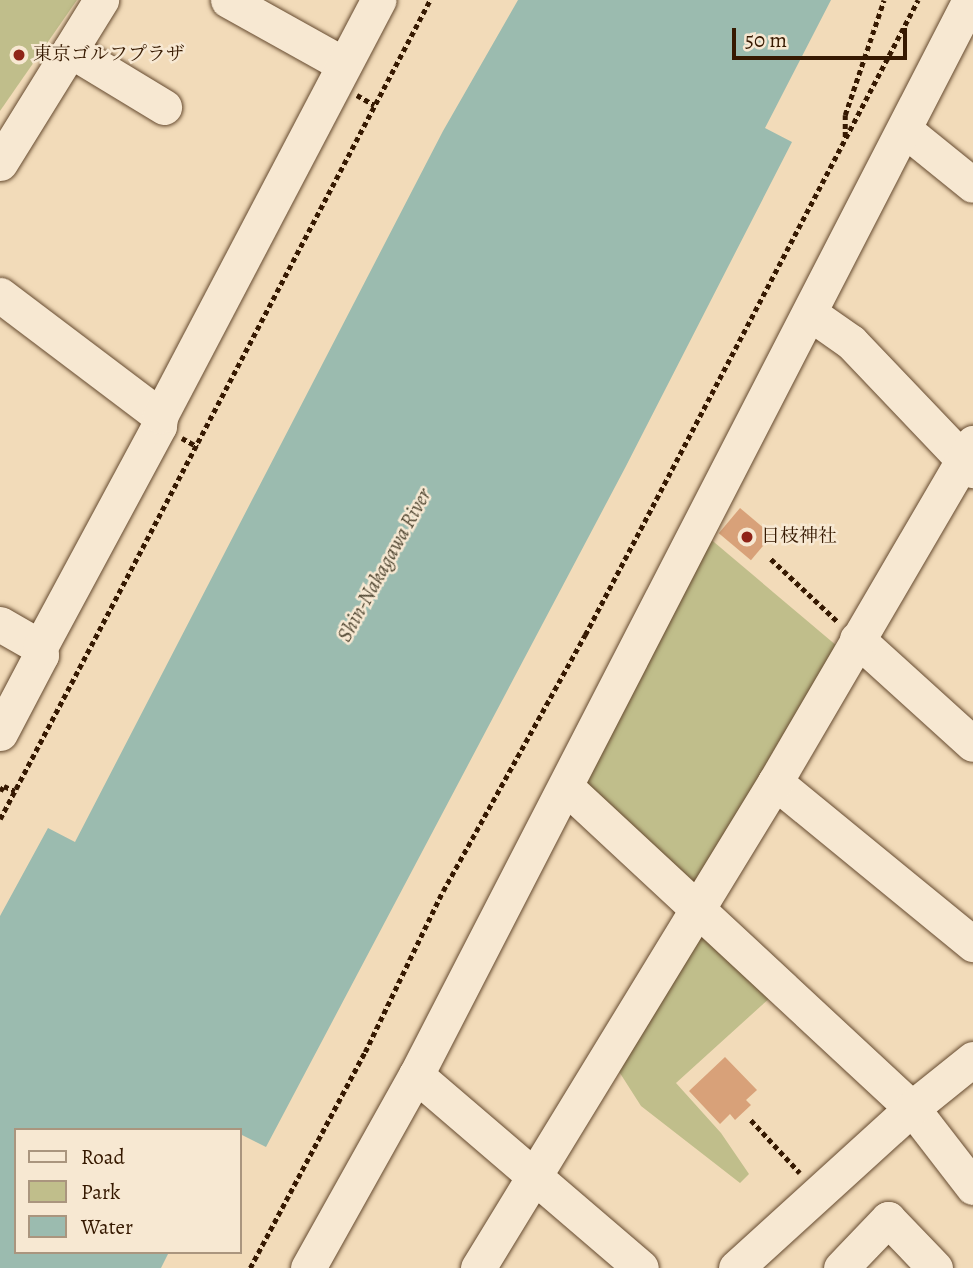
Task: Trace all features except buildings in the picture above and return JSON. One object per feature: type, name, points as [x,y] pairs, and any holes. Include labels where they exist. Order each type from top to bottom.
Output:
[{"type":"street","points":[[0,163],[101,0]]},
{"type":"street","points":[[228,0],[344,64]]},
{"type":"street","points":[[0,733],[41,655],[40,647],[159,426],[160,416],[378,0]]},
{"type":"street","points":[[308,1268],[416,1075],[811,314],[970,0]]},
{"type":"street","points":[[70,50],[164,107]]},
{"type":"street","points":[[905,130],[973,185]]},
{"type":"street","points":[[0,295],[160,416]]},
{"type":"street","points":[[478,1268],[775,782],[857,639],[970,457],[851,342],[811,314]]},
{"type":"street","points":[[0,624],[40,647]]},
{"type":"street","points":[[857,639],[973,744]]},
{"type":"street","points":[[775,782],[973,944]]},
{"type":"street","points":[[566,787],[912,1108],[973,1186]]},
{"type":"street","points":[[736,1268],[912,1108],[973,1059]]},
{"type":"street","points":[[416,1075],[641,1268]]},
{"type":"street","points":[[841,1268],[888,1219],[935,1268]]},
{"type":"path","points":[[0,819],[430,0]]},
{"type":"path","points":[[845,141],[845,115],[884,0]]},
{"type":"path","points":[[250,1268],[365,1052],[443,891],[585,635],[918,0]]},
{"type":"path","points":[[771,559],[857,639]]},
{"type":"path","points":[[0,791],[4,786],[15,791]]},
{"type":"path","points":[[751,1120],[820,1194]]},
{"type":"green space","name":"東京ゴルフプラザ","points":[[0,0],[77,0],[0,111]]},
{"type":"green space","points":[[708,537],[837,646],[703,882],[685,887],[580,777]]},
{"type":"green space","points":[[706,936],[772,996],[676,1083],[721,1133],[749,1174],[740,1183],[641,1106],[618,1070],[696,938]]},
{"type":"water","name":"Shin-Nakagawa River","points":[[518,0],[831,0],[765,128],[792,142],[625,468],[266,1147],[242,1135],[242,1128],[14,1128],[14,1254],[168,1254],[161,1268],[0,1268],[0,916],[48,828],[75,842],[443,131]]},
{"type":"place","name":"東京ゴルフプラザ","points":[[19,55]]},
{"type":"place","name":"日枝神社","points":[[747,537]]}]
